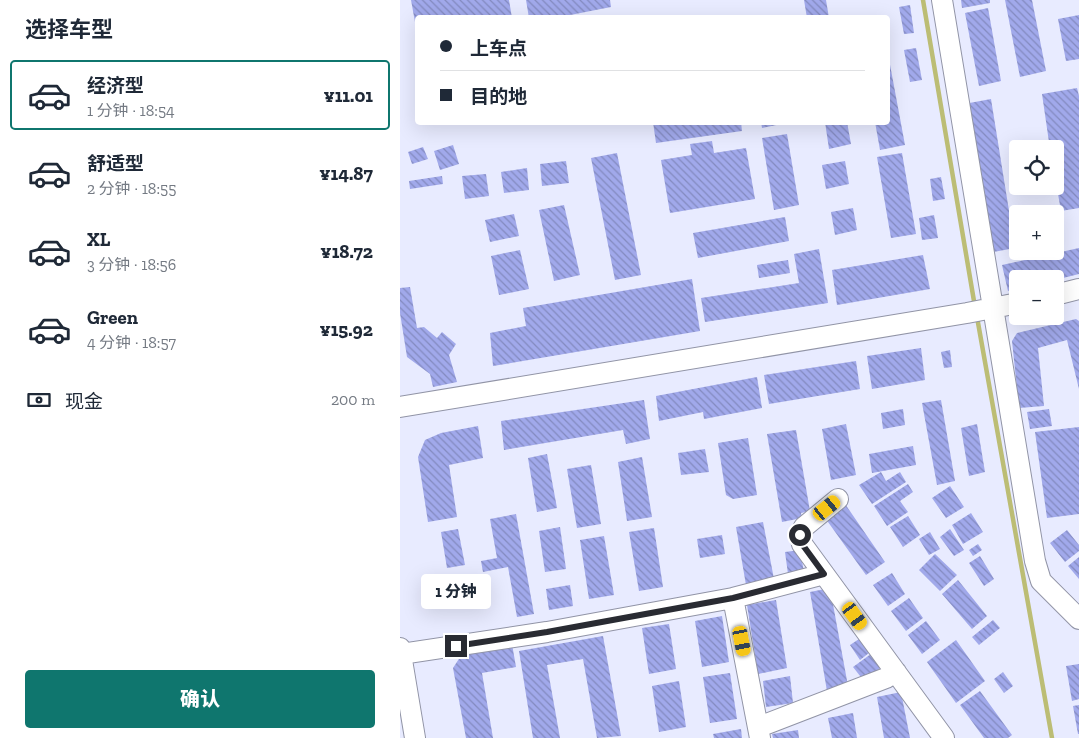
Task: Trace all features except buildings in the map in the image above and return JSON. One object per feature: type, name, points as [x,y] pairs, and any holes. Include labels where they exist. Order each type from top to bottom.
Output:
[{"type":"street","points":[[942,0],[982,310],[1035,561],[1042,581],[1079,619]]},
{"type":"street","points":[[1064,293],[1079,289]]},
{"type":"street","points":[[400,408],[1009,305]]},
{"type":"street","points":[[838,499],[804,527],[800,535],[802,544],[944,738]]},
{"type":"street","points":[[415,738],[400,651],[547,632],[733,598],[824,574]]},
{"type":"street","points":[[733,598],[760,733],[896,672]]},
{"type":"waterway","points":[[923,0],[975,307]]},
{"type":"waterway","points":[[977,317],[1052,738]]},
{"type":"route","points":[[456,646],[547,632],[733,598],[824,574],[802,544],[800,535]]}]
